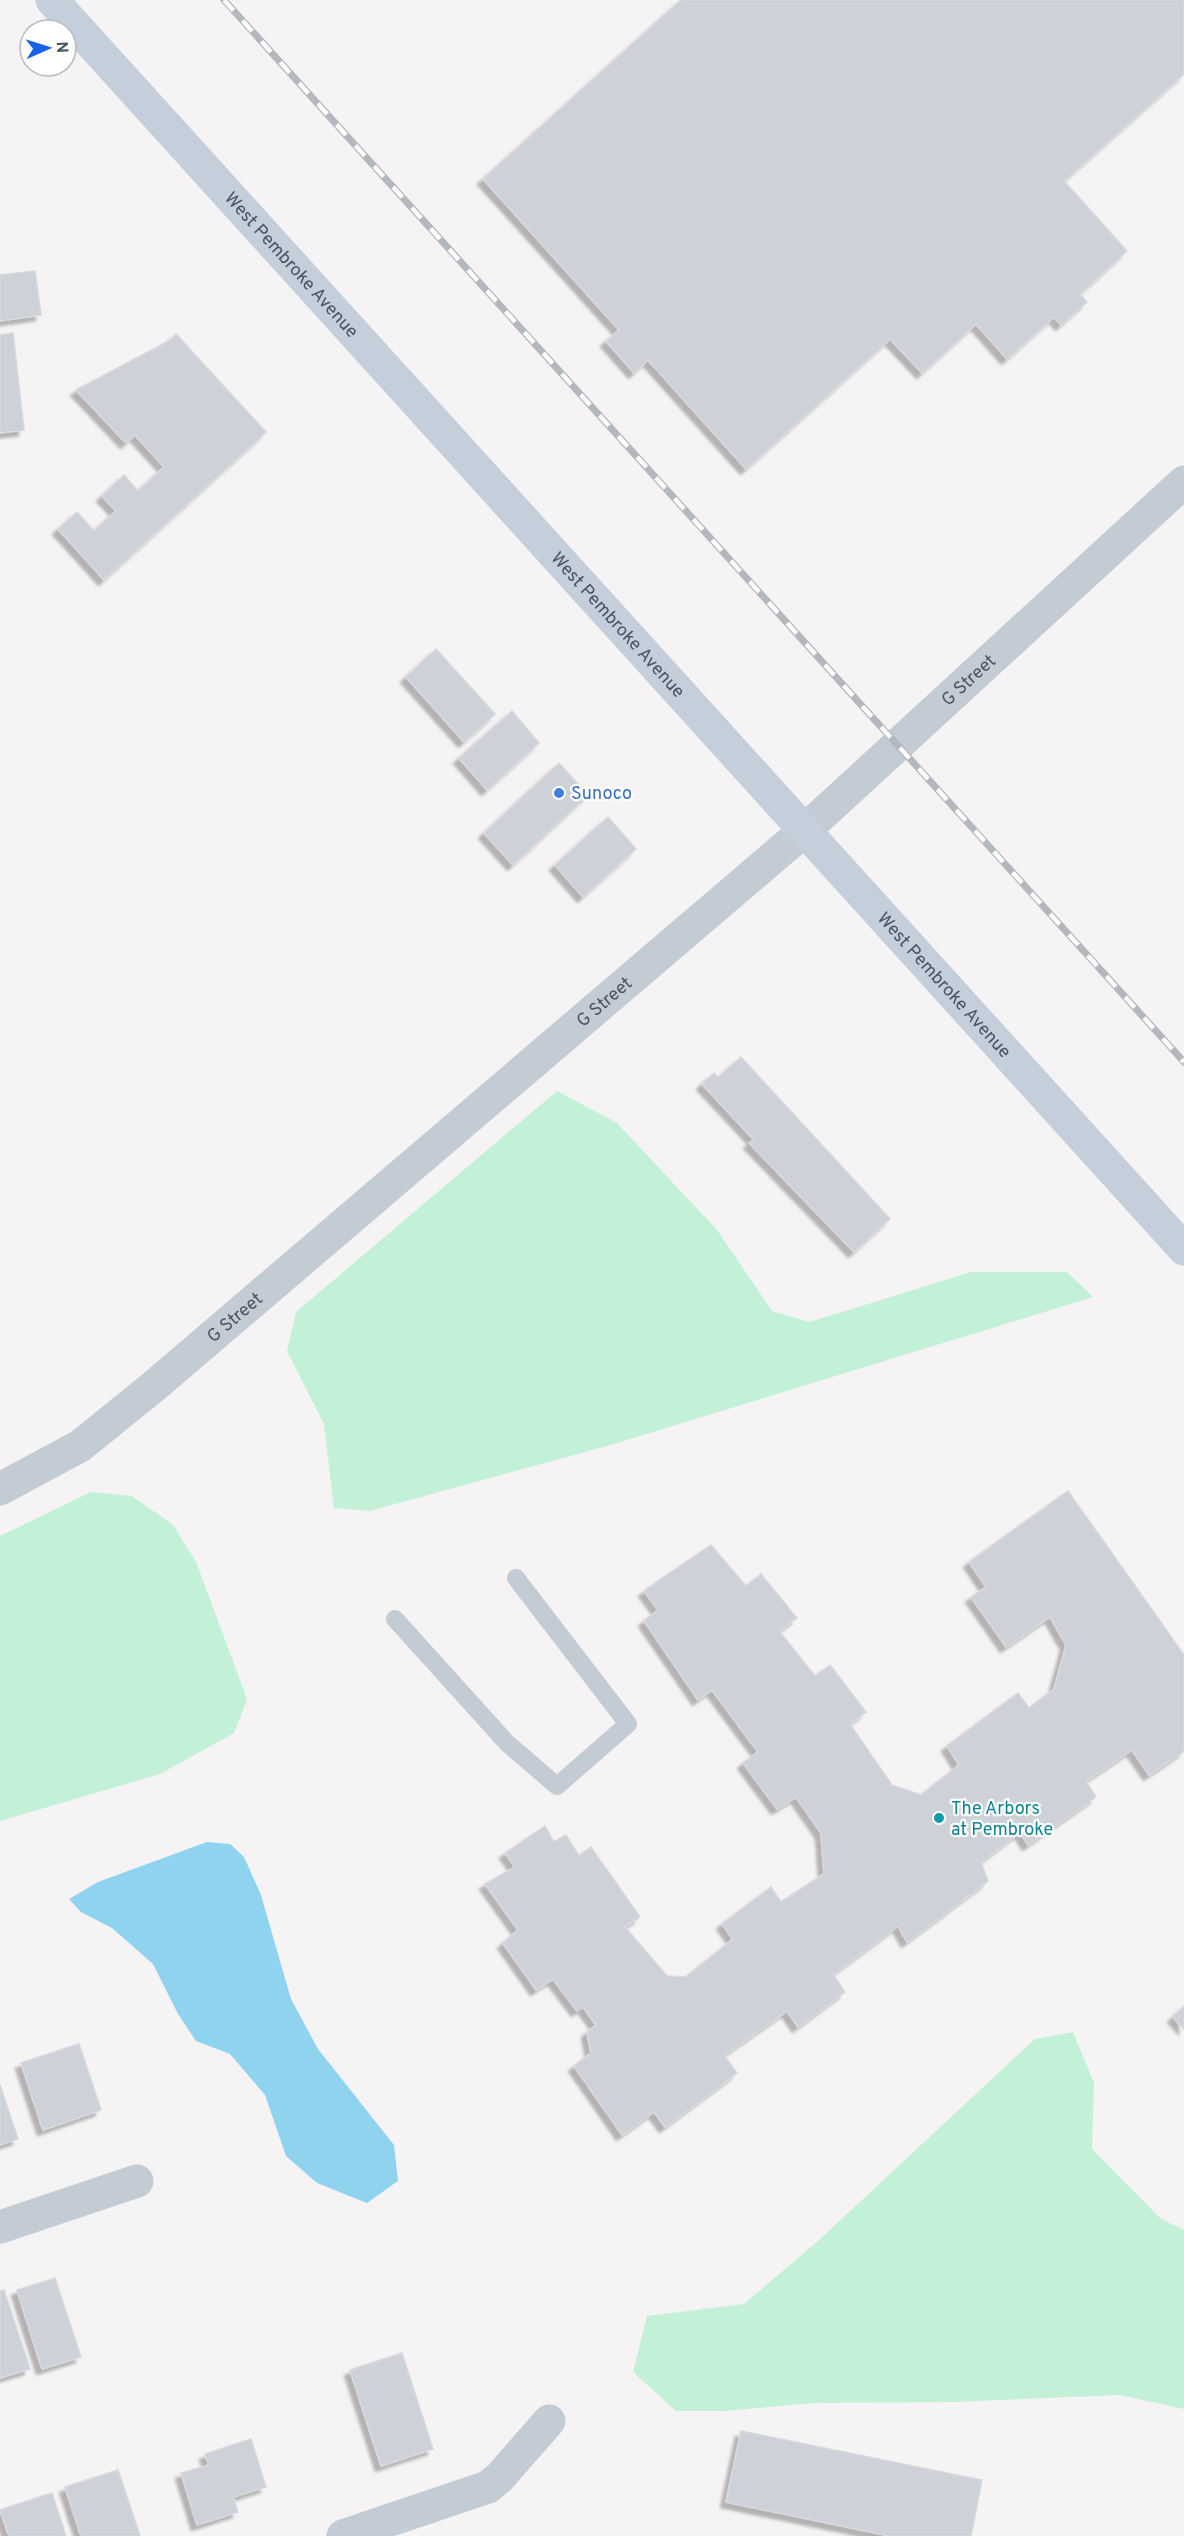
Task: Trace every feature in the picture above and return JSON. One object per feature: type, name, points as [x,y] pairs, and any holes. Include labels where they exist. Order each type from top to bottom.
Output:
[{"type":"main road","name":"West Pembroke Avenue","points":[[52,0],[1184,1249]]},
{"type":"street","name":"G Street","points":[[0,1489],[80,1446],[153,1387],[804,831],[1184,482]]},
{"type":"street","points":[[0,2227],[137,2181]]},
{"type":"street","points":[[342,2536],[488,2487],[500,2477],[549,2421]]},
{"type":"lane","points":[[395,1619],[507,1743],[556,1786],[628,1724],[516,1578]]},
{"type":"green space","points":[[557,1091],[617,1123],[717,1230],[772,1311],[810,1322],[971,1272],[1067,1272],[1093,1297],[614,1444],[370,1511],[334,1508],[324,1424],[287,1351],[296,1312]]},
{"type":"green space","points":[[91,1492],[132,1496],[173,1525],[196,1562],[247,1699],[234,1733],[160,1774],[0,1821],[0,1536]]},
{"type":"green space","points":[[1073,2032],[1094,2083],[1092,2149],[1161,2219],[1184,2230],[1184,2409],[1120,2395],[953,2402],[814,2403],[724,2411],[676,2411],[633,2372],[647,2316],[744,2304],[818,2241],[1035,2039]]},
{"type":"water","points":[[207,1842],[230,1844],[244,1857],[261,1895],[291,1999],[318,2049],[394,2145],[398,2181],[367,2203],[317,2183],[286,2156],[265,2095],[230,2054],[196,2041],[178,2014],[153,1964],[112,1928],[81,1912],[69,1899],[98,1882]]},
{"type":"building","points":[[681,0],[1184,0],[1184,74],[1064,181],[1127,251],[1080,294],[1087,302],[1061,325],[1054,317],[1007,359],[976,324],[922,373],[890,339],[746,469],[648,360],[634,373],[606,341],[619,330],[483,179]]},
{"type":"building","points":[[35,271],[41,315],[0,321],[0,275]]},
{"type":"building","points":[[13,333],[24,430],[0,433],[0,335]]},
{"type":"building","points":[[176,334],[266,432],[104,580],[58,529],[77,512],[94,531],[116,511],[102,496],[124,475],[138,491],[164,467],[135,435],[126,443],[76,390],[169,341]]},
{"type":"building","points":[[436,649],[495,714],[464,742],[406,677]]},
{"type":"building","points":[[512,711],[539,743],[487,790],[459,758]]},
{"type":"building","points":[[559,763],[588,795],[513,865],[484,833]]},
{"type":"building","points":[[608,817],[636,849],[583,897],[555,865]]},
{"type":"building","points":[[741,1057],[890,1219],[854,1252],[749,1143],[754,1140],[702,1084],[714,1073],[718,1078]]},
{"type":"building","name":"The Arbors at Pembroke","points":[[1068,1491],[1184,1655],[1184,1751],[1149,1775],[1132,1750],[1086,1781],[1096,1797],[1028,1845],[1020,1832],[981,1862],[988,1881],[907,1942],[898,1926],[833,1974],[845,1992],[798,2027],[787,2011],[724,2055],[737,2073],[665,2127],[654,2112],[622,2135],[574,2066],[591,2053],[587,2032],[596,2025],[583,2007],[577,2011],[553,1979],[536,1990],[503,1943],[518,1930],[485,1884],[515,1867],[505,1853],[545,1826],[554,1842],[566,1835],[579,1856],[591,1847],[640,1917],[625,1927],[667,1976],[686,1977],[733,1939],[722,1924],[771,1887],[781,1902],[824,1874],[821,1833],[796,1797],[777,1809],[743,1763],[758,1752],[712,1690],[698,1700],[644,1621],[658,1610],[644,1591],[711,1545],[746,1586],[761,1574],[797,1618],[779,1631],[815,1676],[830,1665],[866,1712],[850,1724],[892,1785],[921,1795],[959,1765],[947,1746],[1018,1693],[1029,1708],[1054,1689],[1066,1645],[1050,1617],[1006,1647],[971,1597],[986,1587],[969,1562]]},
{"type":"building","points":[[1184,2006],[1184,2029],[1173,2017]]},
{"type":"building","points":[[79,2044],[101,2110],[43,2130],[21,2063]]},
{"type":"building","points":[[0,2085],[18,2139],[0,2145]]},
{"type":"building","points":[[55,2278],[81,2357],[42,2369],[17,2290]]},
{"type":"building","points":[[4,2290],[30,2369],[0,2378],[0,2291]]},
{"type":"building","points":[[402,2353],[433,2449],[381,2466],[350,2370]]},
{"type":"building","points":[[741,2431],[982,2480],[971,2536],[890,2536],[726,2502]]},
{"type":"building","points":[[251,2439],[266,2487],[233,2497],[238,2512],[197,2525],[181,2473],[209,2465],[205,2454]]},
{"type":"building","points":[[118,2470],[140,2536],[81,2536],[65,2487]]},
{"type":"building","points":[[52,2493],[66,2536],[9,2536],[0,2510]]},
{"type":"railway","points":[[224,0],[1184,1062]]},
{"type":"place","name":"Sunoco","points":[[559,793]]},
{"type":"place","name":"The Arbors at Pembroke","points":[[939,1818]]}]
